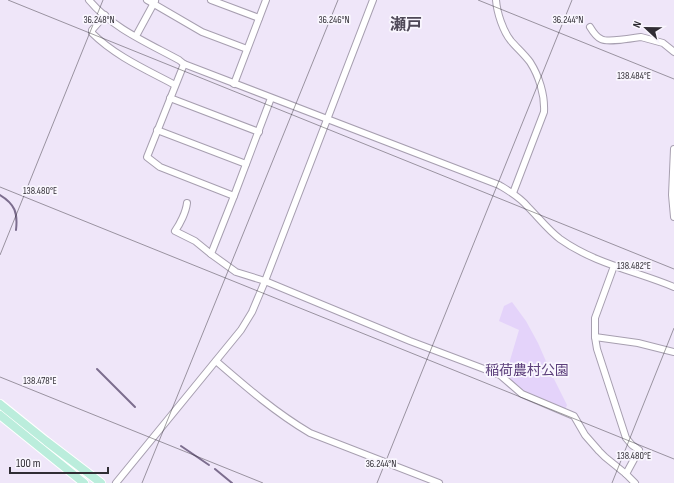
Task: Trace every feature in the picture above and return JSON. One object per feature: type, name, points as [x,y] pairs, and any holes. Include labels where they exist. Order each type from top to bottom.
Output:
[{"type":"main road","points":[[0,404],[101,483]]},
{"type":"main road","points":[[0,415],[84,483]]},
{"type":"street","points":[[89,0],[105,16],[118,25],[184,64],[494,183],[513,193],[528,206],[548,229],[576,250],[614,266],[674,287]]},
{"type":"street","points":[[147,0],[154,2],[202,32],[247,49]]},
{"type":"street","points":[[211,0],[259,18]]},
{"type":"street","points":[[234,84],[266,0]]},
{"type":"street","points":[[116,483],[247,322],[265,281],[373,0]]},
{"type":"street","points":[[496,0],[506,33],[529,61],[537,76],[542,91],[544,108],[544,112],[513,193]]},
{"type":"street","points":[[136,36],[154,2]]},
{"type":"street","points":[[105,16],[92,30],[92,34],[100,42],[116,53],[175,85]]},
{"type":"street","points":[[590,28],[595,35],[602,40],[646,37],[663,43],[674,52]]},
{"type":"street","points":[[184,64],[147,157],[160,167],[234,196]]},
{"type":"street","points":[[170,98],[259,132]]},
{"type":"street","points":[[211,254],[271,98]]},
{"type":"street","points":[[157,130],[246,164]]},
{"type":"street","points":[[674,149],[672,195],[674,217]]},
{"type":"street","points":[[187,203],[185,211],[175,231],[195,241],[236,272],[265,281],[410,341],[500,375],[522,394],[574,416],[586,435],[599,451],[635,483]]},
{"type":"street","points":[[614,266],[595,318],[595,337],[626,438],[639,450],[626,474]]},
{"type":"street","points":[[595,337],[674,352]]},
{"type":"street","points":[[216,361],[266,403],[310,433],[439,483]]},
{"type":"green space","name":"稲荷農村公園","points":[[512,302],[526,321],[538,343],[567,405],[565,410],[524,392],[505,377],[519,330],[499,321],[504,306]]},
{"type":"waterway","points":[[0,195],[9,202],[16,214],[16,230]]},
{"type":"waterway","points":[[97,369],[135,407]]},
{"type":"waterway","points":[[181,446],[209,465]]},
{"type":"waterway","points":[[215,469],[232,483]]},
{"type":"district","name":"瀬戸","points":[[406,24]]}]
